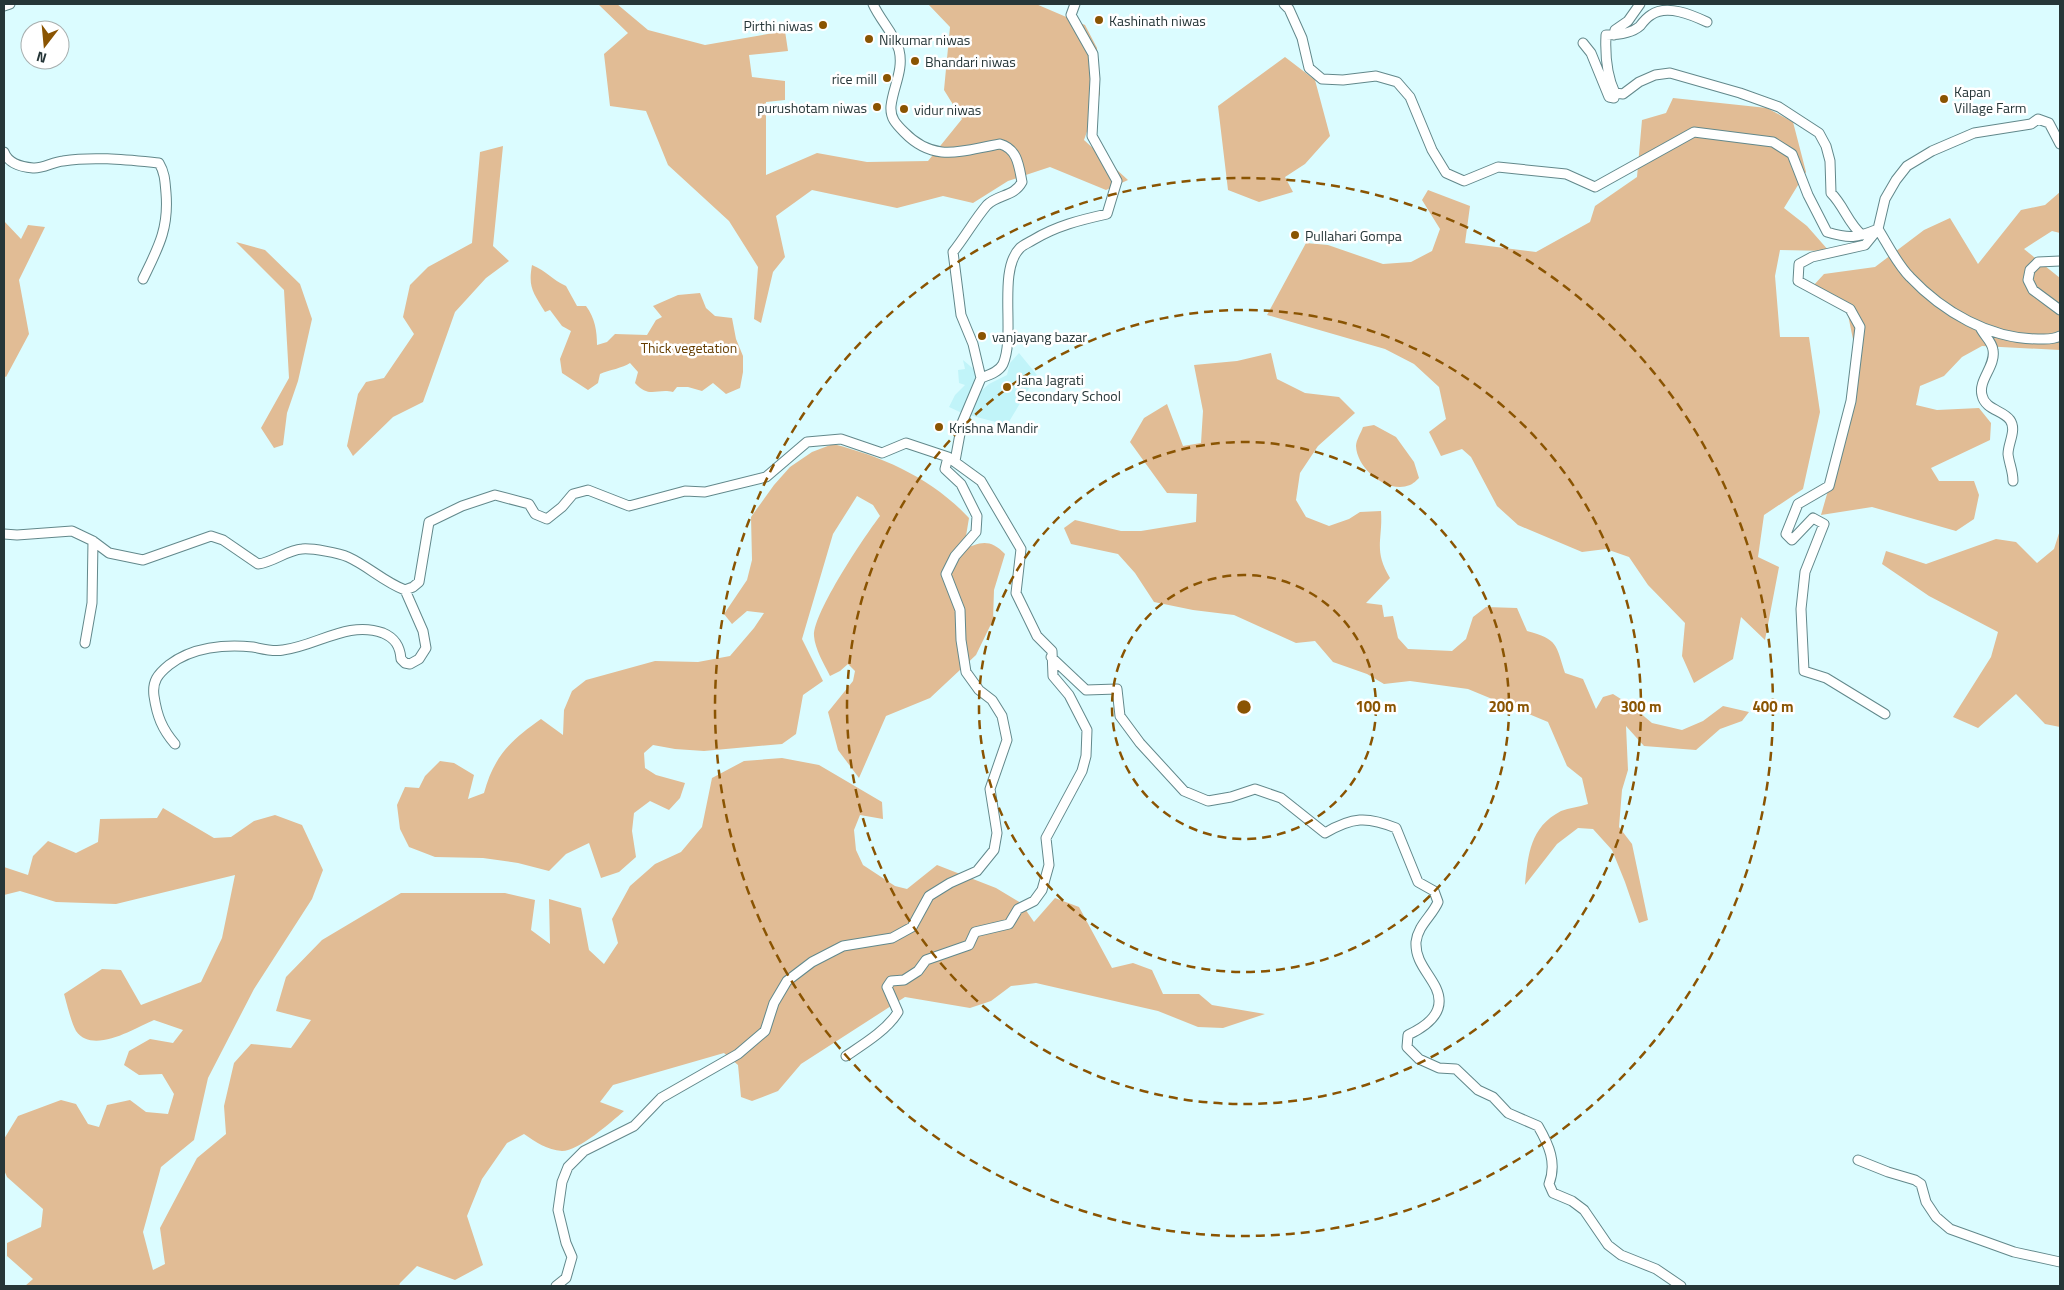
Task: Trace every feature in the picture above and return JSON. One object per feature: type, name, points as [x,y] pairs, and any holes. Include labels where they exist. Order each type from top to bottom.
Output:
[{"type":"street","points":[[4,6],[10,4]]},
{"type":"street","points":[[556,1286],[566,1278],[572,1257],[558,1210],[562,1182],[568,1167],[584,1151],[634,1126],[661,1098],[738,1054],[765,1031],[774,1003],[787,981],[812,962],[843,946],[892,938],[912,927],[929,896],[950,883],[977,871],[994,850],[997,833],[990,789],[1007,740],[1002,716],[992,700],[979,690],[966,672],[961,640],[960,610],[946,574],[955,556],[976,532],[977,516],[961,484],[945,469],[981,378],[973,344],[961,314],[953,252],[987,205],[995,199],[1008,195],[1018,189],[1022,182],[1015,154],[1006,146],[1000,144],[947,154],[929,150],[910,138],[893,121],[890,109],[893,89],[900,69],[899,54],[891,34],[878,16],[873,4]]},
{"type":"street","points":[[981,378],[994,373],[1003,364],[1007,342],[1008,285],[1013,257],[1020,248],[1060,225],[1107,214],[1117,181],[1092,136],[1095,79],[1094,54],[1071,14],[1075,4]]},
{"type":"street","points":[[1284,4],[1289,9],[1302,38],[1309,68],[1322,79],[1343,80],[1376,76],[1397,82],[1410,97],[1432,150],[1446,173],[1464,181],[1498,167],[1566,174],[1595,188],[1694,132],[1773,142],[1792,154],[1808,195],[1827,232],[1846,238],[1878,229]]},
{"type":"street","points":[[1614,35],[1615,30],[1628,21],[1640,4]]},
{"type":"street","points":[[1583,43],[1591,53],[1609,97],[1614,98],[1615,93],[1608,76],[1606,35],[1629,32],[1638,28],[1646,18],[1656,12],[1680,12],[1707,22]]},
{"type":"street","points":[[1615,93],[1623,94],[1639,82],[1655,75],[1670,73],[1740,93],[1779,107],[1795,116],[1819,133],[1826,146],[1830,160],[1831,193],[1840,202],[1849,222],[1862,235]]},
{"type":"street","points":[[1885,714],[1826,678],[1804,671],[1801,610],[1805,572],[1824,524],[1813,518],[1792,540],[1786,534],[1798,504],[1829,486],[1851,401],[1860,327],[1850,309],[1798,281],[1799,264],[1812,257],[1865,245],[1878,229],[1885,199],[1896,180],[1907,166],[1932,151],[1974,133],[2031,124],[2038,119],[2049,123],[2060,144]]},
{"type":"street","points":[[4,152],[6,158],[18,165],[35,169],[62,161],[123,159],[159,163],[164,173],[168,212],[162,240],[143,279]]},
{"type":"street","points":[[1878,229],[1909,276],[1941,304],[1980,328],[2022,339],[2054,339],[2060,336]]},
{"type":"street","points":[[2060,261],[2038,262],[2030,270],[2028,280],[2033,290],[2060,310]]},
{"type":"street","points":[[1980,328],[1990,340],[1994,352],[1981,390],[1982,396],[1985,403],[2009,419],[2013,428],[2008,455],[2013,472],[2013,481]]},
{"type":"street","points":[[4,534],[16,535],[72,531],[93,541],[109,553],[143,560],[211,536],[223,540],[258,564],[268,563],[302,549],[312,550],[347,556],[390,584],[405,590],[414,587],[419,582],[429,522],[462,506],[495,495],[528,504],[535,514],[547,519],[562,507],[573,494],[588,490],[629,506],[685,491],[705,492],[766,476],[782,465],[807,442],[841,439],[882,453],[906,443],[949,458],[981,481],[1021,549],[1016,593],[1037,636],[1052,651],[1053,676],[1069,695],[1087,730],[1086,756],[1082,772],[1046,838],[1049,865],[1042,890],[1034,901],[1018,909],[1009,924],[975,932],[969,945],[926,960],[918,971],[904,980],[891,981],[887,987],[898,1012],[877,1033],[846,1056]]},
{"type":"street","points":[[86,643],[92,603],[93,541]]},
{"type":"street","points":[[176,744],[158,720],[153,687],[158,674],[173,662],[191,652],[225,647],[284,650],[359,629],[375,630],[390,636],[397,643],[401,659],[405,663],[410,664],[419,659],[426,648],[424,632],[405,590]]},
{"type":"street","points":[[1051,657],[1086,690],[1117,689],[1120,716],[1140,743],[1184,791],[1208,801],[1231,798],[1255,789],[1281,798],[1325,833],[1339,824],[1357,820],[1376,820],[1396,828],[1415,876],[1423,886],[1434,891],[1438,902],[1420,928],[1416,942],[1418,956],[1437,989],[1437,1009],[1434,1018],[1408,1035],[1407,1047],[1419,1059],[1438,1068],[1456,1069],[1478,1090],[1493,1097],[1508,1113],[1538,1126],[1553,1158],[1553,1174],[1549,1184],[1553,1193],[1572,1201],[1584,1210],[1608,1245],[1621,1255],[1656,1270],[1681,1286]]},
{"type":"street","points":[[1858,1160],[1921,1184],[1926,1202],[1936,1217],[1950,1229],[2014,1252],[2060,1262]]},
{"type":"shaded area","name":"Jana Jagrati Secondary School","points":[[1019,353],[1037,375],[1007,425],[969,415],[981,391],[989,384],[1007,375],[1010,363]]},
{"type":"shaded area","points":[[963,360],[976,371],[973,388],[962,413],[949,407],[955,395],[965,385],[959,383],[958,370],[965,369]]},
{"type":"green space","points":[[598,4],[617,4],[648,30],[705,45],[785,31],[788,51],[749,55],[752,77],[785,81],[785,100],[766,102],[766,175],[817,153],[867,162],[928,161],[962,119],[944,90],[950,27],[928,4],[1036,4],[1085,25],[1097,48],[1100,94],[1084,140],[1128,180],[1106,190],[1050,167],[1008,181],[973,203],[943,196],[897,208],[812,190],[776,216],[785,257],[773,272],[761,323],[754,319],[758,267],[729,221],[668,165],[646,111],[610,106],[604,54],[628,33]]},
{"type":"green space","points":[[1285,57],[1315,80],[1330,136],[1305,164],[1285,177],[1293,192],[1259,202],[1228,190],[1218,106]]},
{"type":"green space","points":[[1673,98],[1767,108],[1793,122],[1806,172],[1784,208],[1807,226],[1829,251],[1780,250],[1775,276],[1780,337],[1809,337],[1820,412],[1803,489],[1764,515],[1758,557],[1779,567],[1765,640],[1741,617],[1733,659],[1694,683],[1682,656],[1685,623],[1648,585],[1629,557],[1606,549],[1582,552],[1518,525],[1497,506],[1471,457],[1462,449],[1441,456],[1429,432],[1446,419],[1439,387],[1414,364],[1385,349],[1267,315],[1306,243],[1328,245],[1383,264],[1411,262],[1432,251],[1440,229],[1422,200],[1428,190],[1470,206],[1465,243],[1536,252],[1590,222],[1595,206],[1637,177],[1642,120],[1666,113]]},
{"type":"green space","points":[[503,146],[493,246],[509,261],[486,278],[455,312],[423,402],[393,417],[353,456],[347,446],[358,394],[366,382],[384,378],[414,334],[403,317],[410,285],[428,267],[472,243],[480,152]]},
{"type":"green space","points":[[2060,192],[2060,233],[2052,231],[2024,249],[2060,278],[2060,350],[1982,346],[1962,357],[1944,376],[1920,386],[1916,405],[1937,410],[1979,408],[1991,423],[1990,440],[1931,468],[1939,481],[1974,481],[1979,495],[1974,519],[1956,531],[1872,507],[1821,515],[1850,414],[1855,349],[1847,310],[1813,286],[1824,274],[1875,267],[1924,230],[1950,218],[1978,264],[2021,210],[2045,205]]},
{"type":"green space","points":[[4,221],[21,239],[28,225],[45,227],[19,280],[29,334],[6,377],[4,376]]},
{"type":"green space","points":[[236,242],[265,250],[300,284],[312,319],[298,381],[287,413],[283,445],[274,448],[261,428],[289,378],[284,290]]},
{"type":"green space","name":"Thick vegetation","points":[[532,265],[566,286],[577,306],[586,306],[592,315],[595,325],[597,345],[607,342],[615,334],[647,335],[656,320],[662,317],[653,306],[678,295],[700,293],[706,308],[715,316],[732,318],[736,339],[743,356],[740,388],[726,394],[713,383],[702,391],[688,387],[677,387],[673,392],[649,392],[640,388],[635,383],[638,372],[630,363],[600,374],[598,383],[588,390],[562,373],[560,359],[571,331],[562,326],[550,310],[545,312],[537,299],[531,285]]},
{"type":"green space","points":[[1271,353],[1277,379],[1305,393],[1339,397],[1355,413],[1318,446],[1300,473],[1296,500],[1306,517],[1329,526],[1349,519],[1360,512],[1381,511],[1380,552],[1390,578],[1366,603],[1382,605],[1384,617],[1393,616],[1398,638],[1408,649],[1452,651],[1466,639],[1473,617],[1486,607],[1517,608],[1527,631],[1545,637],[1554,644],[1565,673],[1583,679],[1596,709],[1603,697],[1613,694],[1632,706],[1652,723],[1682,730],[1703,721],[1723,706],[1749,712],[1742,721],[1720,729],[1696,750],[1644,746],[1626,726],[1628,770],[1622,790],[1619,827],[1632,844],[1648,920],[1639,923],[1612,850],[1593,829],[1578,828],[1557,844],[1525,885],[1532,843],[1543,825],[1561,811],[1588,804],[1582,778],[1567,766],[1548,722],[1468,689],[1410,681],[1384,684],[1367,674],[1333,662],[1315,641],[1296,643],[1234,615],[1193,610],[1154,602],[1135,573],[1118,554],[1071,544],[1064,528],[1075,520],[1121,531],[1141,531],[1196,522],[1197,494],[1167,493],[1130,442],[1144,418],[1167,404],[1183,446],[1201,443],[1203,411],[1194,365],[1237,361]]},
{"type":"green space","points":[[1374,425],[1396,437],[1414,462],[1419,478],[1412,484],[1401,487],[1392,486],[1383,483],[1367,471],[1358,455],[1356,446],[1363,427]]},
{"type":"green space","points":[[833,444],[852,449],[907,471],[955,504],[969,518],[966,536],[956,548],[961,551],[984,543],[994,546],[1005,554],[994,590],[993,620],[976,655],[930,698],[886,716],[859,778],[838,750],[828,712],[853,681],[855,671],[848,664],[830,676],[818,651],[814,636],[816,625],[830,593],[880,516],[873,505],[857,496],[833,534],[802,639],[823,681],[803,695],[796,734],[782,744],[704,751],[653,745],[644,753],[645,768],[656,775],[685,783],[680,798],[669,810],[650,801],[634,813],[632,831],[636,857],[619,872],[601,878],[589,843],[566,854],[549,871],[518,863],[483,858],[435,857],[409,847],[400,829],[397,805],[405,787],[419,788],[425,776],[440,761],[454,763],[474,775],[468,799],[484,793],[493,769],[505,750],[521,734],[541,719],[563,735],[564,710],[572,691],[586,680],[655,661],[698,662],[730,656],[764,613],[747,611],[732,624],[724,614],[747,580],[752,560],[751,517],[774,485],[790,467],[812,452]]},
{"type":"green space","points":[[2060,530],[2060,727],[2045,724],[2016,694],[1978,728],[1953,717],[1991,657],[1998,632],[1929,596],[1882,564],[1886,551],[1926,564],[1996,539],[2016,542],[2037,563],[2054,549]]},
{"type":"green space","points":[[782,758],[819,765],[882,802],[883,819],[860,815],[854,830],[856,850],[863,865],[895,886],[907,889],[937,865],[996,888],[1021,903],[1034,922],[1055,898],[1079,907],[1112,968],[1133,963],[1152,970],[1163,994],[1199,994],[1212,1005],[1265,1014],[1223,1028],[1198,1027],[1158,1011],[1036,983],[1011,986],[991,1001],[970,1008],[905,997],[801,1064],[778,1091],[752,1101],[741,1097],[738,1065],[724,1053],[613,1085],[600,1102],[624,1111],[586,1141],[569,1150],[551,1149],[524,1134],[507,1143],[482,1179],[467,1216],[483,1265],[455,1280],[417,1266],[399,1286],[25,1286],[33,1279],[7,1256],[7,1243],[41,1227],[43,1209],[7,1177],[4,1170],[4,1139],[18,1116],[61,1100],[76,1104],[88,1124],[99,1127],[107,1105],[130,1100],[146,1112],[168,1114],[174,1094],[162,1074],[139,1075],[124,1065],[129,1051],[150,1039],[173,1043],[183,1030],[154,1020],[114,1038],[93,1041],[83,1038],[74,1027],[64,994],[102,969],[121,970],[141,1005],[201,982],[222,938],[235,875],[116,904],[56,902],[20,891],[4,895],[4,867],[28,875],[33,856],[48,841],[76,853],[98,842],[100,819],[157,818],[163,808],[214,838],[231,837],[254,821],[275,815],[302,825],[323,870],[312,899],[254,989],[208,1078],[194,1140],[161,1167],[143,1232],[153,1270],[165,1264],[160,1228],[197,1158],[226,1134],[224,1106],[234,1063],[251,1044],[291,1048],[311,1020],[276,1011],[286,977],[322,940],[401,893],[505,893],[535,900],[531,930],[550,944],[549,899],[581,908],[589,950],[604,964],[618,943],[612,919],[630,886],[655,864],[681,852],[702,827],[712,778],[744,761]]},
{"type":"place","name":"Kashinath niwas","points":[[1099,20]]},
{"type":"place","name":"Pirthi niwas","points":[[823,25]]},
{"type":"place","name":"Nilkumar niwas","points":[[869,39]]},
{"type":"place","name":"Bhandari niwas","points":[[915,61]]},
{"type":"place","name":"rice mill","points":[[887,78]]},
{"type":"place","name":"Kapan Village Farm","points":[[1944,99]]},
{"type":"place","name":"purushotam niwas","points":[[877,107]]},
{"type":"place","name":"vidur niwas","points":[[904,109]]},
{"type":"place","name":"Pullahari Gompa","points":[[1295,235]]},
{"type":"place","name":"vanjayang bazar","points":[[982,336]]},
{"type":"place","name":"Jana Jagrati Secondary School","points":[[1007,387]]},
{"type":"place","name":"Krishna Mandir","points":[[939,427]]}]
